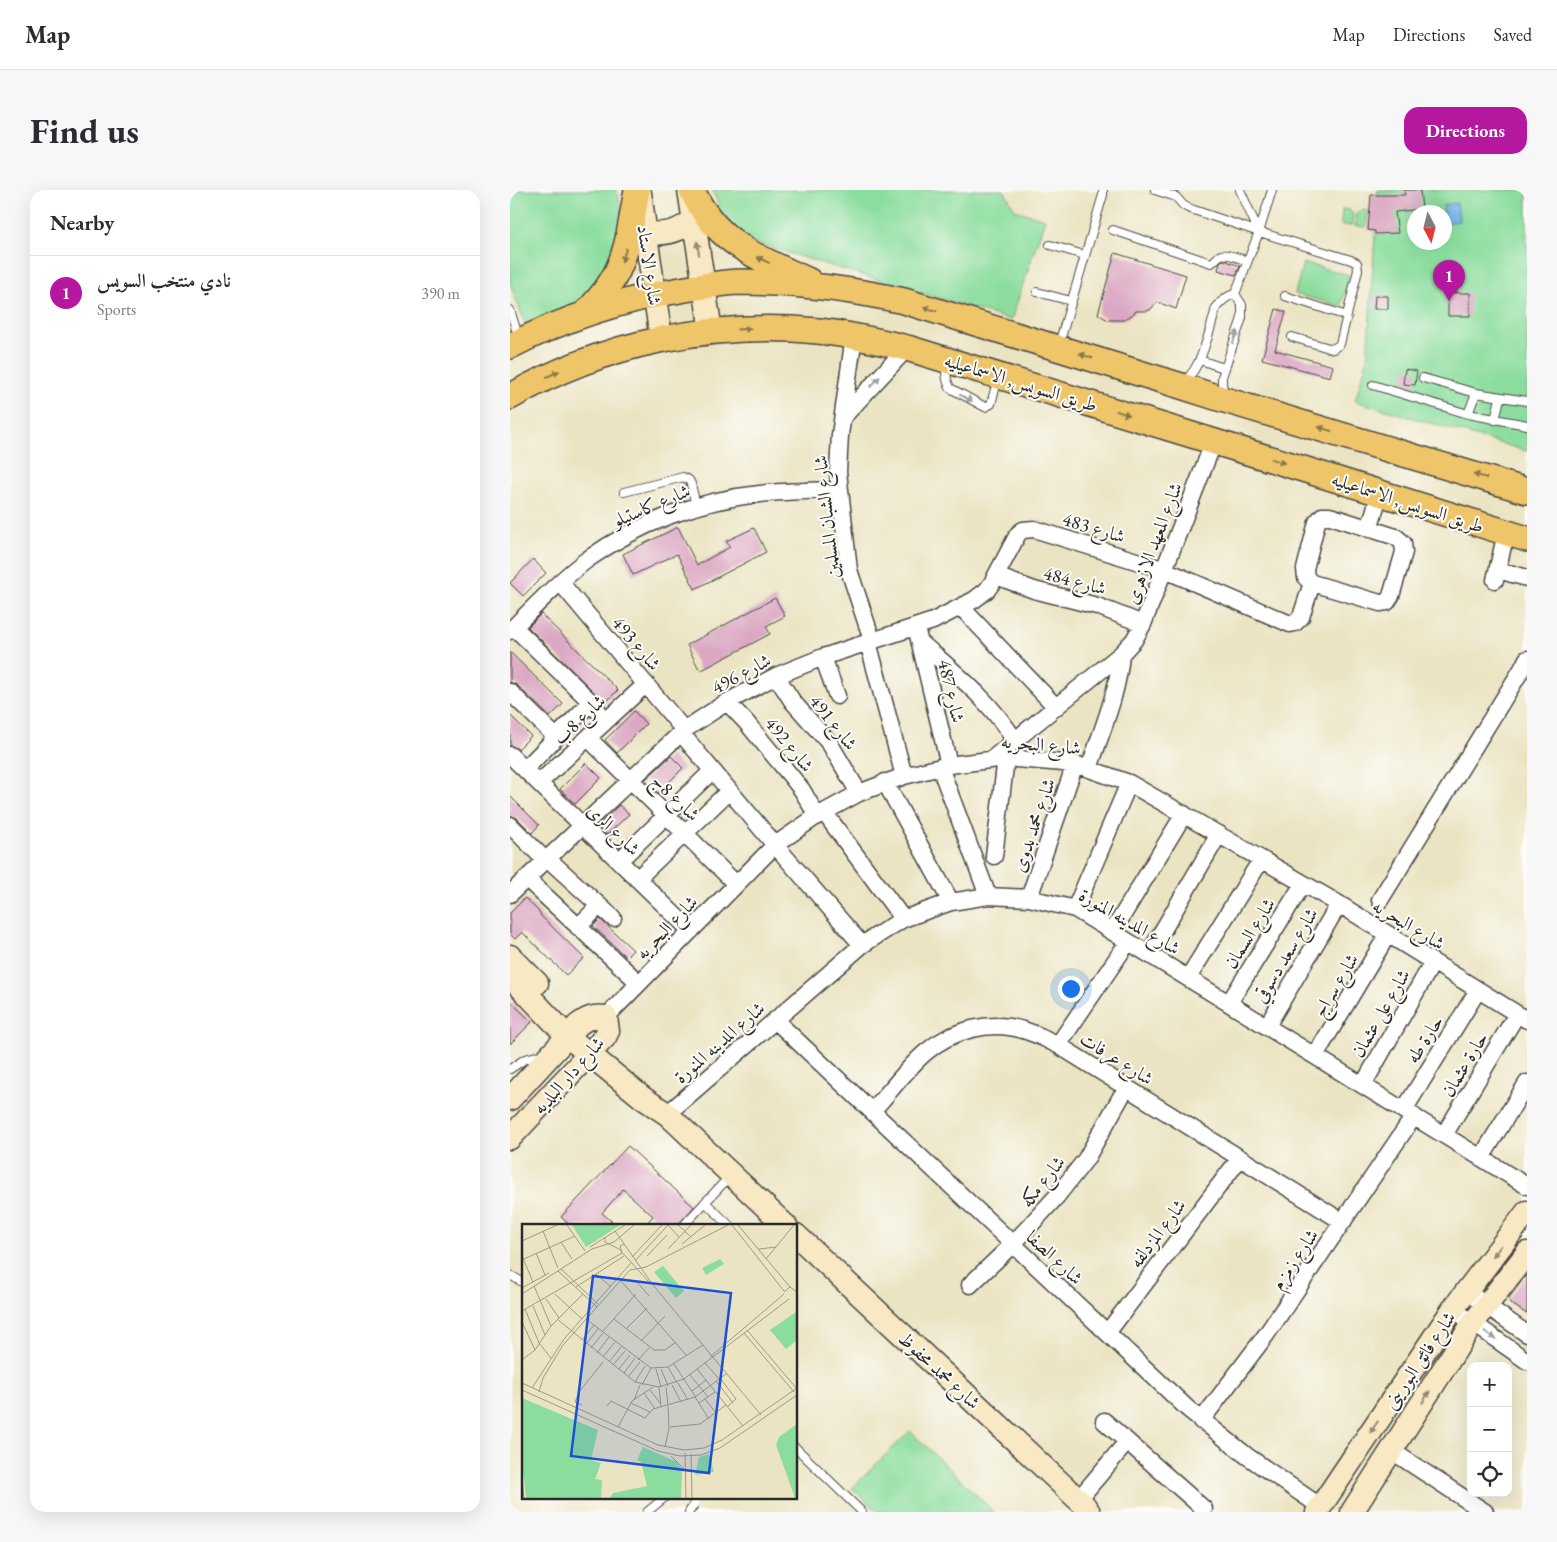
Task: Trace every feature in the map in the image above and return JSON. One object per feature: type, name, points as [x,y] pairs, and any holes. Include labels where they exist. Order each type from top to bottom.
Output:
[{"type":"main road","points":[[587,312],[602,296],[613,280],[621,263],[627,245],[638,190]]},
{"type":"main road","points":[[691,190],[708,218],[738,246],[756,257],[823,287]]},
{"type":"main road","points":[[515,343],[541,330],[587,312],[654,294],[704,286],[737,282],[823,287],[864,292],[904,301],[1225,400],[1527,490]]},
{"type":"main road","name":"طريق السويس, الاسماعيليه","points":[[510,396],[570,367],[615,351],[661,339],[711,331],[783,328],[854,336],[944,359],[1517,536]]},
{"type":"street","name":"شارع الاستاد","points":[[638,190],[661,339]]},
{"type":"street","points":[[691,190],[693,220],[711,331]]},
{"type":"street","points":[[645,232],[656,234],[671,232],[693,220]]},
{"type":"street","name":"شارع الشبان المسلمين","points":[[854,336],[838,453],[849,570],[870,641],[904,776]]},
{"type":"street","points":[[843,417],[907,348]]},
{"type":"street","name":"شارع المعهد الازهرى","points":[[999,759],[1014,741],[1121,654],[1134,640],[1143,624],[1165,570],[1214,441]]},
{"type":"street","name":"شارع كاستيلو","points":[[512,629],[560,582],[589,559],[620,539],[674,513],[724,499],[761,494],[840,490]]},
{"type":"street","points":[[1369,529],[1380,493]]},
{"type":"street","points":[[1322,516],[1330,516],[1396,537],[1403,543],[1404,548],[1391,596],[1387,602],[1380,603],[1312,583],[1306,578],[1305,569],[1317,522],[1322,516]]},
{"type":"street","name":"شارع 483","points":[[1015,538],[1023,530],[1034,529],[1165,570],[1290,624],[1295,623],[1301,617],[1312,583]]},
{"type":"street","points":[[1517,536],[1497,575],[1527,578]]},
{"type":"street","name":"شارع 496","points":[[516,885],[547,860],[683,731],[727,702],[776,676],[870,641],[918,634],[933,621],[980,595],[992,583],[1015,538]]},
{"type":"street","name":"شارع 484","points":[[996,576],[1034,590],[1097,606],[1143,624]]},
{"type":"street","name":"شارع 493","points":[[560,582],[646,684],[712,771],[862,945]]},
{"type":"street","points":[[961,607],[1056,707]]},
{"type":"street","points":[[512,629],[592,702],[606,721]]},
{"type":"street","points":[[918,634],[988,703],[1014,741]]},
{"type":"street","name":"شارع 487","points":[[918,634],[945,766],[988,896]]},
{"type":"street","points":[[1082,766],[1117,684],[1121,654]]},
{"type":"street","points":[[823,657],[837,696]]},
{"type":"street","points":[[1380,900],[1527,659]]},
{"type":"street","name":"شارع 491","points":[[776,676],[793,702],[837,753],[859,793]]},
{"type":"street","name":"شارع 8ب","points":[[539,783],[646,684]]},
{"type":"street","points":[[510,692],[556,737]]},
{"type":"street","points":[[524,769],[592,702]]},
{"type":"street","name":"شارع 492","points":[[727,702],[790,775],[903,919]]},
{"type":"street","name":"شارع 8ج","points":[[588,738],[736,884]]},
{"type":"street","name":"شارع الرى","points":[[510,755],[691,931]]},
{"type":"street","points":[[994,856],[999,759]]},
{"type":"street","name":"شارع البحريه","points":[[606,1017],[775,845],[821,814],[859,793],[904,776],[945,766],[999,759],[1082,766],[1129,783],[1339,904],[1522,1017]]},
{"type":"street","name":"شارع محمد بدوى","points":[[1029,898],[1082,766]]},
{"type":"street","points":[[619,861],[712,771]]},
{"type":"street","points":[[885,782],[950,902]]},
{"type":"street","points":[[1075,909],[1129,783]]},
{"type":"street","points":[[637,879],[730,791]]},
{"type":"street","points":[[1113,932],[1184,814]]},
{"type":"street","points":[[510,825],[613,918]]},
{"type":"street","points":[[1149,954],[1219,834]]},
{"type":"street","points":[[1188,978],[1261,860]]},
{"type":"street","name":"شارع السمان","points":[[1228,1003],[1303,884]]},
{"type":"street","points":[[516,885],[578,926],[639,983]]},
{"type":"street","name":"شارع المدينه المنورة","points":[[667,1114],[862,945],[903,919],[950,902],[988,896],[1029,898],[1075,909],[1527,1186]]},
{"type":"street","name":"شارع سعد دسوقي","points":[[1267,1026],[1339,904]]},
{"type":"street","points":[[578,926],[599,906]]},
{"type":"street","name":"شارع سراج","points":[[1315,1056],[1388,934]]},
{"type":"street","points":[[1058,1045],[1128,942]]},
{"type":"street","name":"شارع على عثمان","points":[[1363,1085],[1433,962]]},
{"type":"street","points":[[511,964],[573,1031],[594,1048],[651,1104],[667,1114],[784,1224]]},
{"type":"street","name":"حارة طه","points":[[1409,1113],[1478,990]]},
{"type":"street","name":"شارع دار البلديه","points":[[510,1099],[573,1031],[590,1017],[606,1017],[608,1031],[510,1138]]},
{"type":"street","name":"حارة عثمان","points":[[1444,1135],[1522,1017]]},
{"type":"street","name":"شارع الصفا","points":[[775,1020],[1175,1397],[1201,1420],[1319,1510]]},
{"type":"street","name":"شارع عرفات","points":[[872,1111],[927,1052],[943,1040],[962,1032],[982,1027],[1002,1026],[1022,1029],[1058,1045],[1343,1222]]},
{"type":"street","points":[[1481,1158],[1527,1083]]},
{"type":"street","name":"شارع مكه","points":[[970,1285],[1046,1209],[1086,1159],[1126,1088]]},
{"type":"street","name":"شارع زمزم","points":[[1201,1420],[1266,1336],[1343,1222],[1409,1113]]},
{"type":"street","name":"شارع المزدلفه","points":[[1107,1333],[1240,1158]]},
{"type":"street","name":"شارع فائق البورينى","points":[[1319,1510],[1453,1309],[1527,1212]]},
{"type":"street","name":"شارع محمد محفوظ","points":[[798,1237],[1087,1507]]},
{"type":"street","name":"شارع فائق البورينى","points":[[1352,1512],[1480,1314],[1527,1253]]},
{"type":"street","points":[[1466,1291],[1480,1314],[1527,1361]]},
{"type":"street","points":[[1453,1309],[1480,1314],[1527,1334]]},
{"type":"street","points":[[1104,1421],[1204,1509]]},
{"type":"street","points":[[1087,1507],[1127,1442]]},
{"type":"street","points":[[1392,1451],[1485,1512]]},
{"type":"lane","points":[[1058,348],[1103,190]]},
{"type":"lane","points":[[1155,190],[1174,196],[1188,208],[1357,263],[1358,270],[1340,344],[1333,348],[1292,337]]},
{"type":"lane","points":[[1180,200],[1183,190]]},
{"type":"lane","points":[[1240,190],[1259,232]]},
{"type":"lane","points":[[1178,385],[1187,380],[1200,360],[1216,308],[1224,299],[1235,294],[1259,232],[1272,190]]},
{"type":"lane","points":[[1112,230],[1211,263],[1224,255],[1247,261]]},
{"type":"lane","points":[[1050,245],[1084,255]]},
{"type":"lane","points":[[1037,292],[1071,301]]},
{"type":"lane","points":[[1225,400],[1222,383],[1224,368],[1242,318],[1242,305],[1235,294]]},
{"type":"lane","points":[[1286,296],[1348,316]]},
{"type":"lane","points":[[510,310],[515,343]]},
{"type":"lane","points":[[944,359],[950,388],[984,407],[990,404],[999,376]]},
{"type":"lane","points":[[1200,360],[1224,368]]},
{"type":"lane","points":[[1423,378],[1476,393],[1527,401]]},
{"type":"lane","points":[[1373,385],[1468,414],[1527,425]]},
{"type":"lane","points":[[1468,414],[1476,393]]},
{"type":"lane","points":[[1495,420],[1500,398]]},
{"type":"lane","points":[[624,492],[683,477],[689,480],[691,484],[696,506]]},
{"type":"lane","points":[[510,1069],[526,1059],[538,1055],[551,1054]]},
{"type":"lane","points":[[685,1224],[732,1174]]},
{"type":"lane","points":[[705,1202],[728,1224]]},
{"type":"lane","points":[[510,1275],[522,1282]]},
{"type":"lane","points":[[798,1450],[862,1512]]},
{"type":"lane","points":[[647,1512],[658,1500]]},
{"type":"lane","points":[[689,1512],[694,1505],[694,1500]]},
{"type":"green space","points":[[510,190],[617,190],[622,216],[620,236],[598,295],[527,329],[510,283]]},
{"type":"green space","points":[[713,190],[1004,190],[1015,210],[1045,219],[1011,320],[752,242],[723,215]]},
{"type":"green space","points":[[1378,190],[1527,190],[1527,451],[1355,401],[1367,360]]},
{"type":"green space","points":[[1342,209],[1350,210],[1353,215],[1352,226],[1341,225]]},
{"type":"green space","points":[[1360,210],[1368,211],[1366,227],[1355,226],[1356,214]]},
{"type":"green space","points":[[1303,263],[1349,275],[1341,306],[1295,294]]},
{"type":"green space","points":[[910,1431],[994,1512],[878,1512],[852,1488]]},
{"type":"water","points":[[1457,203],[1459,221],[1452,222],[1452,205],[1443,205]]},
{"type":"building","points":[[1404,190],[1420,190],[1422,205],[1407,205],[1407,211],[1395,212],[1398,233],[1375,234],[1375,231],[1368,230],[1371,195],[1405,195]]},
{"type":"building","points":[[1115,253],[1186,275],[1176,309],[1157,302],[1150,310],[1136,311],[1123,320],[1108,320],[1098,314]]},
{"type":"building","points":[[1223,260],[1240,266],[1236,275],[1218,270],[1220,262]]},
{"type":"building","points":[[1457,280],[1457,292],[1444,292],[1444,281]]},
{"type":"building","points":[[1448,293],[1470,293],[1470,316],[1448,316]]},
{"type":"building","points":[[1375,296],[1388,296],[1388,309],[1374,309]]},
{"type":"building","points":[[1276,309],[1286,312],[1275,350],[1333,366],[1330,377],[1262,359]]},
{"type":"building","points":[[1405,369],[1417,371],[1415,385],[1403,384]]},
{"type":"building","points":[[678,527],[697,565],[730,547],[726,541],[754,528],[766,552],[695,589],[677,554],[633,575],[623,554]]},
{"type":"building","points":[[533,559],[546,573],[523,596],[510,583]]},
{"type":"building","points":[[775,598],[785,616],[766,626],[770,634],[700,671],[687,645]]},
{"type":"building","points":[[541,614],[618,690],[605,703],[528,627]]},
{"type":"building","points":[[510,652],[563,704],[550,717],[517,685],[510,682]]},
{"type":"building","points":[[634,711],[646,724],[617,753],[605,740]]},
{"type":"building","points":[[510,715],[531,736],[518,749],[510,745]]},
{"type":"building","points":[[671,756],[683,768],[658,793],[645,780]]},
{"type":"building","points":[[586,763],[601,778],[575,804],[560,789]]},
{"type":"building","points":[[510,796],[539,825],[532,833],[517,818],[510,815]]},
{"type":"building","points":[[619,805],[629,814],[607,835],[597,826]]},
{"type":"building","points":[[525,898],[584,958],[566,975],[522,932],[515,939],[510,934],[510,913]]},
{"type":"building","points":[[600,919],[633,950],[626,957],[593,926]]},
{"type":"building","points":[[510,1001],[532,1022],[510,1044]]},
{"type":"building","points":[[628,1146],[694,1207],[679,1224],[646,1224],[653,1216],[623,1189],[602,1213],[615,1224],[569,1224],[561,1217]]},
{"type":"building","points":[[1527,1274],[1527,1314],[1510,1303],[1509,1298]]},
{"type":"place","name":"نادي منتخب السويس","points":[[1449,301]]}]
